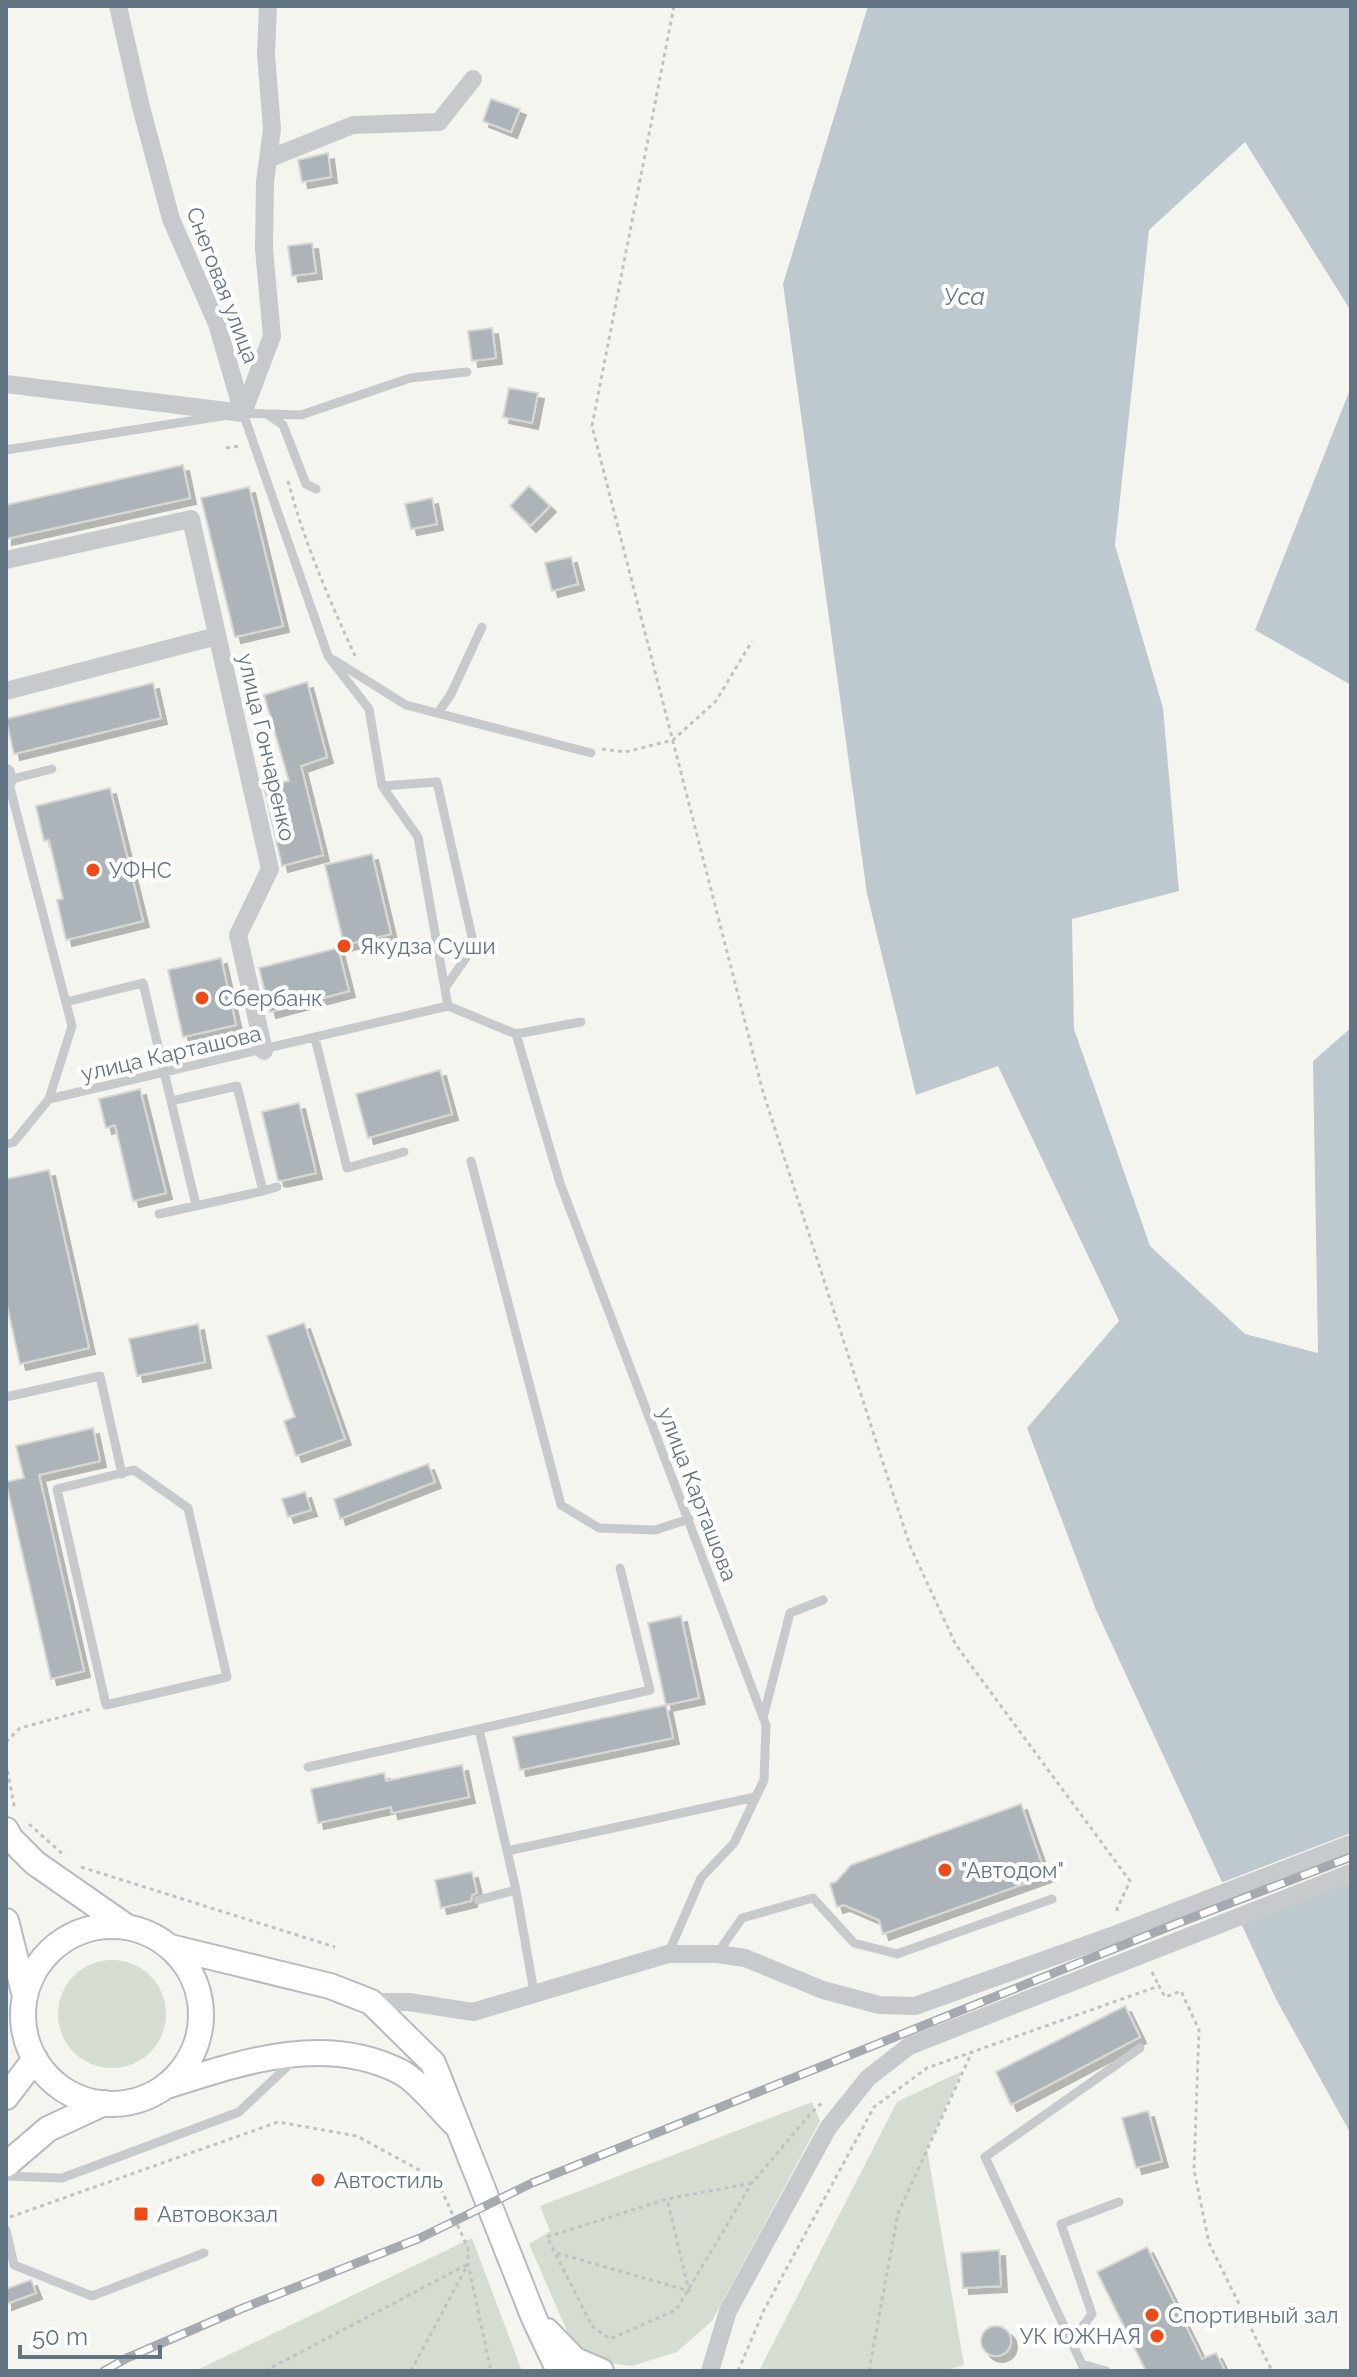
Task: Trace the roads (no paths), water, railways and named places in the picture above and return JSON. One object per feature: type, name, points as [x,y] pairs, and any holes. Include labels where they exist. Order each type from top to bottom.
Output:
[{"type":"main road","points":[[16,1821],[11,1839],[35,1863],[127,1927]]},
{"type":"main road","points":[[6,1921],[25,1996],[25,2029],[35,2059],[53,2081],[77,2096],[104,2103]]},
{"type":"main road","points":[[25,1996],[34,1971],[51,1949],[74,1934],[100,1926],[127,1927],[150,1934],[170,1947],[188,1967],[198,1992],[201,2019],[196,2045],[183,2068],[165,2087]]},
{"type":"main road","points":[[170,1947],[330,1986],[371,2002],[433,2063],[463,2132],[534,2318],[559,2371]]},
{"type":"main road","points":[[6,2165],[48,2129],[104,2103],[136,2100],[165,2087],[245,2061],[303,2052],[354,2056],[403,2073],[463,2132]]},
{"type":"main road","points":[[6,2097],[35,2059]]},
{"type":"main road","points":[[534,2318],[575,2360],[601,2371]]},
{"type":"street","name":"Снеговая улица","points":[[118,6],[171,219],[217,324],[243,413]]},
{"type":"street","name":"Снеговая улица","points":[[243,413],[272,336],[264,249],[265,182],[272,129],[266,54],[268,6]]},
{"type":"street","points":[[268,159],[353,125],[439,122],[473,79]]},
{"type":"street","points":[[6,384],[243,413]]},
{"type":"street","name":"улица Гончаренко","points":[[6,560],[191,519],[270,869],[238,935],[264,1051]]},
{"type":"street","name":"улица Гончаренко","points":[[6,691],[217,636]]},
{"type":"street","points":[[371,2002],[409,2002],[473,2012],[668,1954],[717,1954],[745,1958],[823,1990],[879,2005],[915,2006],[1169,1915],[1351,1844]]},
{"type":"street","points":[[710,2371],[728,2311],[828,2128],[868,2078],[909,2046],[1351,1873]]},
{"type":"lane","points":[[6,450],[243,413],[301,415],[410,378],[467,372]]},
{"type":"lane","points":[[243,413],[328,656],[369,709],[382,786],[418,837],[448,1006],[516,1034],[581,1022]]},
{"type":"lane","points":[[267,414],[283,425],[306,484],[316,489]]},
{"type":"lane","points":[[438,713],[451,694],[482,627]]},
{"type":"lane","points":[[328,656],[406,705],[591,753]]},
{"type":"lane","points":[[6,1144],[14,1142],[49,1099],[72,1026],[7,777],[52,769]]},
{"type":"lane","points":[[382,786],[437,782],[474,946],[445,988]]},
{"type":"lane","points":[[66,1002],[143,983],[196,1205]]},
{"type":"lane","name":"улица Карташова","points":[[49,1099],[164,1075],[448,1006]]},
{"type":"lane","name":"улица Карташова","points":[[516,1034],[560,1183],[766,1725],[764,1780],[734,1843],[701,1878],[668,1954]]},
{"type":"lane","points":[[315,1038],[347,1168],[404,1152]]},
{"type":"lane","points":[[171,1101],[237,1086],[263,1191]]},
{"type":"lane","points":[[471,1161],[561,1505],[599,1528],[655,1530],[689,1519]]},
{"type":"lane","points":[[159,1214],[277,1187]]},
{"type":"lane","points":[[6,1397],[100,1376],[122,1474]]},
{"type":"lane","points":[[134,1470],[188,1508],[227,1677],[106,1705],[57,1489],[122,1474],[134,1470]]},
{"type":"lane","points":[[308,1767],[650,1690],[620,1568]]},
{"type":"lane","points":[[763,1718],[790,1613],[823,1600]]},
{"type":"lane","points":[[479,1729],[516,1890],[534,1992]]},
{"type":"lane","points":[[507,1851],[755,1797]]},
{"type":"lane","points":[[478,1900],[516,1890]]},
{"type":"lane","points":[[717,1954],[742,1918],[813,1898],[854,1943],[897,1954],[1052,1899]]},
{"type":"lane","points":[[1106,2371],[1083,2368],[985,2157],[1140,2048]]},
{"type":"lane","points":[[6,2176],[62,2178],[239,2112],[303,2052]]},
{"type":"lane","points":[[1071,2342],[1092,2314],[1061,2224],[1119,2202]]},
{"type":"lane","points":[[6,2230],[14,2265]]},
{"type":"lane","points":[[14,2265],[92,2296],[204,2253]]},
{"type":"lane","points":[[6,2274],[14,2265]]},
{"type":"water","name":"Уса","points":[[868,6],[1351,6],[1351,311],[1245,142],[1149,230],[1115,545],[1163,708],[1179,891],[1072,919],[1074,1029],[1150,1246],[1245,1334],[1318,1353],[1313,1061],[1351,1028],[1351,2134],[1276,1999],[1096,1610],[1027,1428],[1119,1321],[998,1066],[916,1095],[867,894],[783,284]]},
{"type":"water","points":[[1351,387],[1351,685],[1255,630]]},
{"type":"railway","points":[[104,2371],[243,2308],[420,2238],[532,2183],[1173,1925],[1351,1857]]},
{"type":"place","name":"УФНС","points":[[93,870]]},
{"type":"place","name":"Якудза Суши","points":[[344,946]]},
{"type":"place","name":"Сбербанк","points":[[202,998]]},
{"type":"place","name":"\"Автодом\"","points":[[945,1870]]},
{"type":"place","name":"Автостиль","points":[[318,2180]]},
{"type":"place","name":"Автовокзал","points":[[141,2214]]},
{"type":"place","name":"Спортивный зал","points":[[1152,2315]]},
{"type":"place","name":"УК ЮЖНАЯ","points":[[1157,2336]]}]
